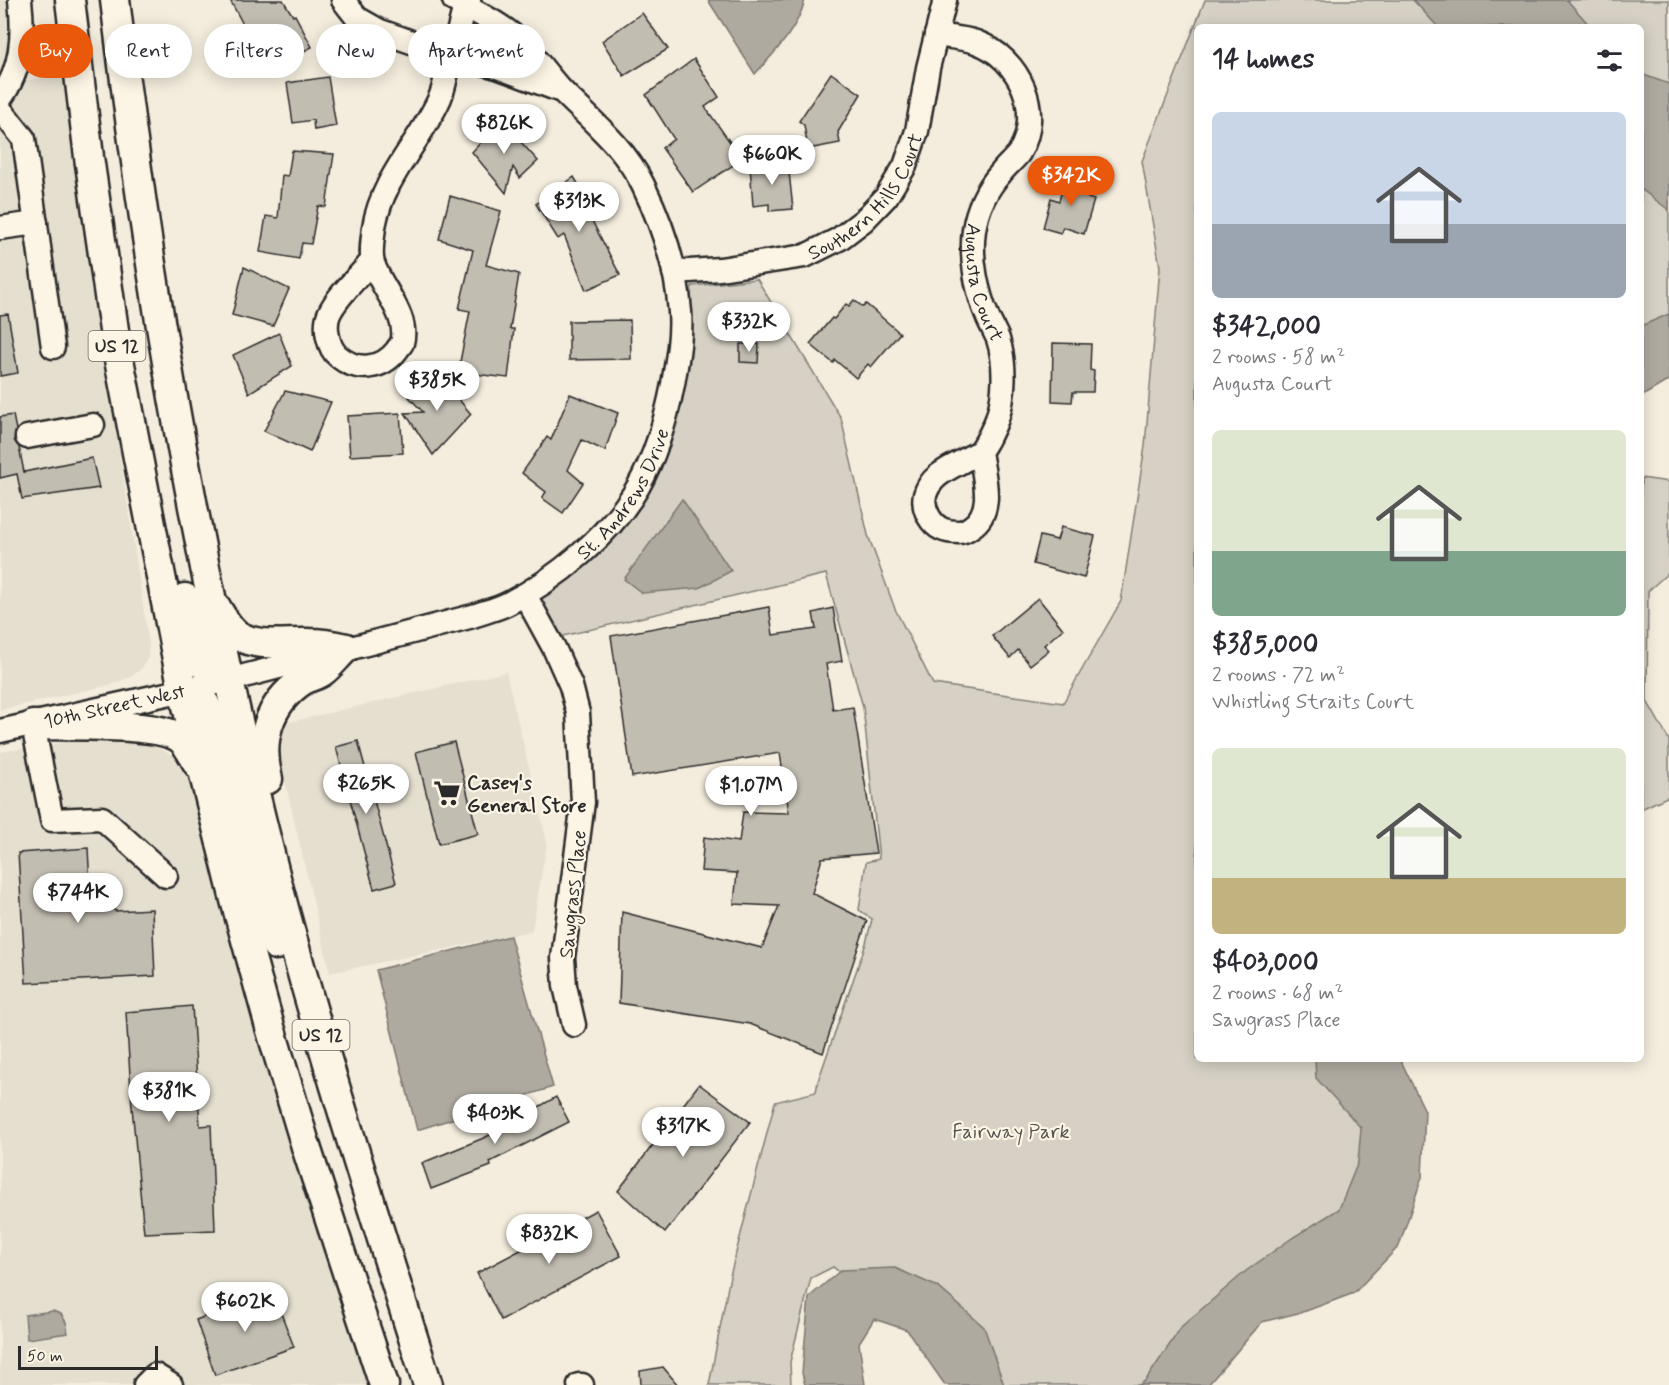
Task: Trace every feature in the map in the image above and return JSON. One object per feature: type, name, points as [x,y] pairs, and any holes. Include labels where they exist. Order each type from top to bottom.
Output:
[{"type":"main road","name":"US 12","points":[[70,0],[89,158],[116,344],[183,690],[235,900],[270,1027],[307,1150],[384,1385]]},
{"type":"main road","name":"US 12","points":[[115,0],[124,79],[158,314],[229,680],[276,879],[366,1188],[428,1385]]},
{"type":"main road","points":[[116,344],[157,482],[198,654],[205,667],[229,680]]},
{"type":"main road","points":[[213,603],[229,627],[240,636],[251,640],[277,644],[327,644],[346,648]]},
{"type":"main road","points":[[346,648],[322,672],[302,681],[278,704],[264,734],[263,751],[265,769],[340,1062],[351,1135]]},
{"type":"main road","points":[[183,690],[191,690],[198,694],[215,726],[248,860],[328,1110],[366,1188]]},
{"type":"main road","points":[[33,725],[132,727],[166,731],[185,743],[204,774]]},
{"type":"street","points":[[0,99],[12,78],[20,57],[23,34],[20,0]]},
{"type":"street","name":"St. Andrews Drive","points":[[343,0],[357,18],[380,31],[408,40]]},
{"type":"street","name":"Southern Hills Court","points":[[674,272],[737,267],[805,256],[839,239],[864,220],[886,197],[905,166],[917,131],[928,68],[945,0]]},
{"type":"street","points":[[458,24],[463,2]]},
{"type":"street","name":"St. Andrews Drive","points":[[229,680],[473,616],[525,595],[570,564],[608,528],[638,488],[655,451],[666,419],[676,369],[680,313],[674,272],[662,230],[638,176],[599,125],[563,92],[516,38],[463,2]]},
{"type":"street","name":"Augusta Court","points":[[936,35],[976,42],[1007,60],[1021,81],[1030,110],[1028,135],[1018,154],[991,185],[980,206],[974,227],[972,250],[976,274],[987,317],[998,339],[1003,376],[1003,394],[996,421],[980,452]]},
{"type":"street","points":[[372,261],[374,227],[378,210],[399,166],[440,100],[446,78]]},
{"type":"street","name":"St. Andrews Drive","points":[[526,78],[563,92]]},
{"type":"street","points":[[0,110],[24,139],[53,347]]},
{"type":"street","points":[[0,228],[36,223]]},
{"type":"street","points":[[27,438],[93,425]]},
{"type":"street","name":"Sawgrass Place","points":[[525,595],[554,648],[571,686],[578,713],[583,802],[563,958],[574,1025]]},
{"type":"street","name":"10th Street West","points":[[0,731],[229,680]]},
{"type":"street","points":[[33,725],[52,820],[102,818],[166,876]]},
{"type":"street","points":[[146,1385],[156,1375],[171,1385]]},
{"type":"shaded area","points":[[0,0],[9,0],[12,34],[3,68],[21,81],[65,78],[85,226],[149,644],[148,657],[142,668],[131,677],[109,685],[0,710]]},
{"type":"shaded area","points":[[708,0],[805,0],[791,31],[755,74]]},
{"type":"shaded area","points":[[1413,0],[1567,0],[1588,24],[1435,24]]},
{"type":"shaded area","points":[[1644,75],[1669,84],[1669,210],[1644,191]]},
{"type":"shaded area","points":[[1669,314],[1669,380],[1644,395],[1644,325]]},
{"type":"shaded area","points":[[682,499],[731,571],[699,588],[642,593],[624,579]]},
{"type":"shaded area","points":[[506,672],[547,842],[532,931],[330,973],[272,726]]},
{"type":"shaded area","points":[[92,738],[138,738],[178,758],[190,774],[263,1049],[312,1210],[372,1385],[0,1385],[0,752]]},
{"type":"shaded area","points":[[510,936],[553,1087],[417,1130],[376,970]]},
{"type":"shaded area","points":[[1315,1062],[1401,1062],[1425,1111],[1422,1177],[1399,1246],[1354,1293],[1306,1311],[1262,1322],[1208,1385],[1139,1385],[1146,1380],[1182,1326],[1246,1271],[1292,1238],[1339,1209],[1358,1162],[1361,1128],[1316,1078]]},
{"type":"shaded area","points":[[895,1268],[938,1287],[984,1327],[1004,1385],[945,1385],[907,1330],[874,1319],[859,1343],[865,1385],[805,1385],[802,1373],[809,1297],[841,1270]]},
{"type":"shaded area","points":[[53,1311],[61,1314],[66,1322],[68,1333],[27,1339],[25,1315]]},
{"type":"green space","name":"Fairway Park","points":[[1205,0],[1669,0],[1669,352],[1644,368],[1644,24],[1196,24]]},
{"type":"green space","name":"Fairway Park","points":[[1194,28],[1194,1062],[1388,1062],[1382,1186],[1168,1385],[977,1385],[833,1267],[811,1278],[790,1362],[791,1385],[709,1385],[730,1276],[775,1102],[816,1092],[872,919],[859,910],[866,862],[879,859],[863,707],[826,574],[559,637],[540,599],[608,545],[669,441],[692,286],[757,279],[841,418],[868,535],[895,609],[933,684],[1063,703],[1121,601],[1145,446],[1160,267],[1142,161]]},
{"type":"green space","points":[[1644,478],[1669,482],[1669,572],[1648,591],[1647,701],[1669,740],[1669,796],[1644,808]]},
{"type":"building","points":[[230,0],[283,0],[300,24],[251,24],[243,24]]},
{"type":"building","points":[[642,13],[668,49],[624,76],[602,41]]},
{"type":"building","points":[[304,32],[312,47],[304,51]]},
{"type":"building","points":[[694,59],[719,97],[705,107],[742,159],[693,192],[662,148],[674,139],[646,95]]},
{"type":"building","points":[[831,73],[861,94],[838,132],[840,143],[808,149],[804,125],[799,121]]},
{"type":"building","points":[[328,78],[336,126],[314,130],[313,120],[293,123],[287,83]]},
{"type":"building","points":[[501,120],[538,161],[520,178],[513,167],[506,193],[472,152]]},
{"type":"building","points":[[292,151],[334,154],[326,207],[318,206],[311,244],[302,243],[299,259],[260,252],[266,216],[278,218],[282,175],[288,176]]},
{"type":"building","points":[[788,163],[793,209],[769,211],[769,204],[753,206],[750,166]]},
{"type":"building","points":[[1066,175],[1092,183],[1088,198],[1094,200],[1084,234],[1063,227],[1061,233],[1043,228],[1051,198],[1059,201]]},
{"type":"building","points":[[574,177],[595,213],[590,217],[620,275],[586,290],[564,235],[558,239],[536,204]]},
{"type":"building","points":[[450,196],[501,211],[486,265],[519,274],[510,329],[514,329],[508,378],[458,372],[470,311],[459,309],[473,250],[439,239]]},
{"type":"building","points":[[244,267],[289,289],[273,326],[232,315]]},
{"type":"building","points":[[854,300],[863,307],[866,304],[900,333],[871,367],[868,364],[856,378],[835,360],[833,363],[810,344],[846,304],[849,306]]},
{"type":"building","points":[[8,314],[18,373],[0,376],[0,315]]},
{"type":"building","points":[[630,320],[631,359],[569,360],[569,321]]},
{"type":"building","points":[[279,333],[292,366],[249,393],[233,355]]},
{"type":"building","points":[[1053,343],[1091,344],[1090,370],[1094,371],[1093,392],[1073,392],[1072,402],[1052,401]]},
{"type":"building","points":[[740,344],[759,344],[758,363],[740,362]]},
{"type":"building","points":[[435,371],[471,414],[433,455],[405,413],[423,412],[409,397]]},
{"type":"building","points":[[285,391],[331,402],[310,452],[264,431]]},
{"type":"building","points":[[570,394],[618,413],[605,451],[582,440],[568,470],[583,483],[563,513],[542,498],[546,492],[522,473],[547,437],[551,440]]},
{"type":"building","points":[[400,413],[403,453],[350,456],[347,416]]},
{"type":"building","points":[[13,415],[16,430],[14,440],[19,447],[24,472],[92,458],[99,488],[22,499],[17,474],[0,478],[0,417]]},
{"type":"building","points":[[1061,527],[1095,536],[1084,578],[1033,564],[1040,536],[1057,540]]},
{"type":"building","points":[[1038,598],[1063,629],[1044,645],[1049,650],[1030,665],[1018,650],[1010,658],[992,636]]},
{"type":"building","points":[[769,607],[773,635],[816,629],[813,613],[833,608],[842,661],[826,664],[833,710],[853,707],[876,853],[822,858],[812,893],[867,921],[823,1053],[750,1024],[619,1003],[622,912],[762,948],[779,906],[734,904],[737,873],[701,871],[704,837],[739,842],[743,812],[789,813],[780,753],[632,777],[611,636]]},
{"type":"building","points":[[358,741],[396,883],[374,889],[336,747]]},
{"type":"building","name":"Casey's General Store","points":[[454,742],[478,834],[439,844],[416,752]]},
{"type":"building","points":[[88,848],[90,886],[115,911],[152,909],[155,976],[26,983],[18,853]]},
{"type":"building","points":[[192,1006],[200,1126],[211,1125],[215,1230],[144,1233],[126,1012]]},
{"type":"building","points":[[699,1084],[750,1122],[665,1233],[618,1191]]},
{"type":"building","points":[[556,1097],[569,1122],[490,1162],[491,1166],[431,1189],[422,1163],[486,1137]]},
{"type":"building","points":[[596,1210],[621,1256],[501,1320],[477,1273]]},
{"type":"building","points":[[272,1290],[294,1347],[215,1375],[196,1320]]},
{"type":"building","points":[[663,1367],[678,1385],[641,1385],[640,1371]]},
{"type":"place","name":"Casey's General Store","points":[[447,793]]}]
